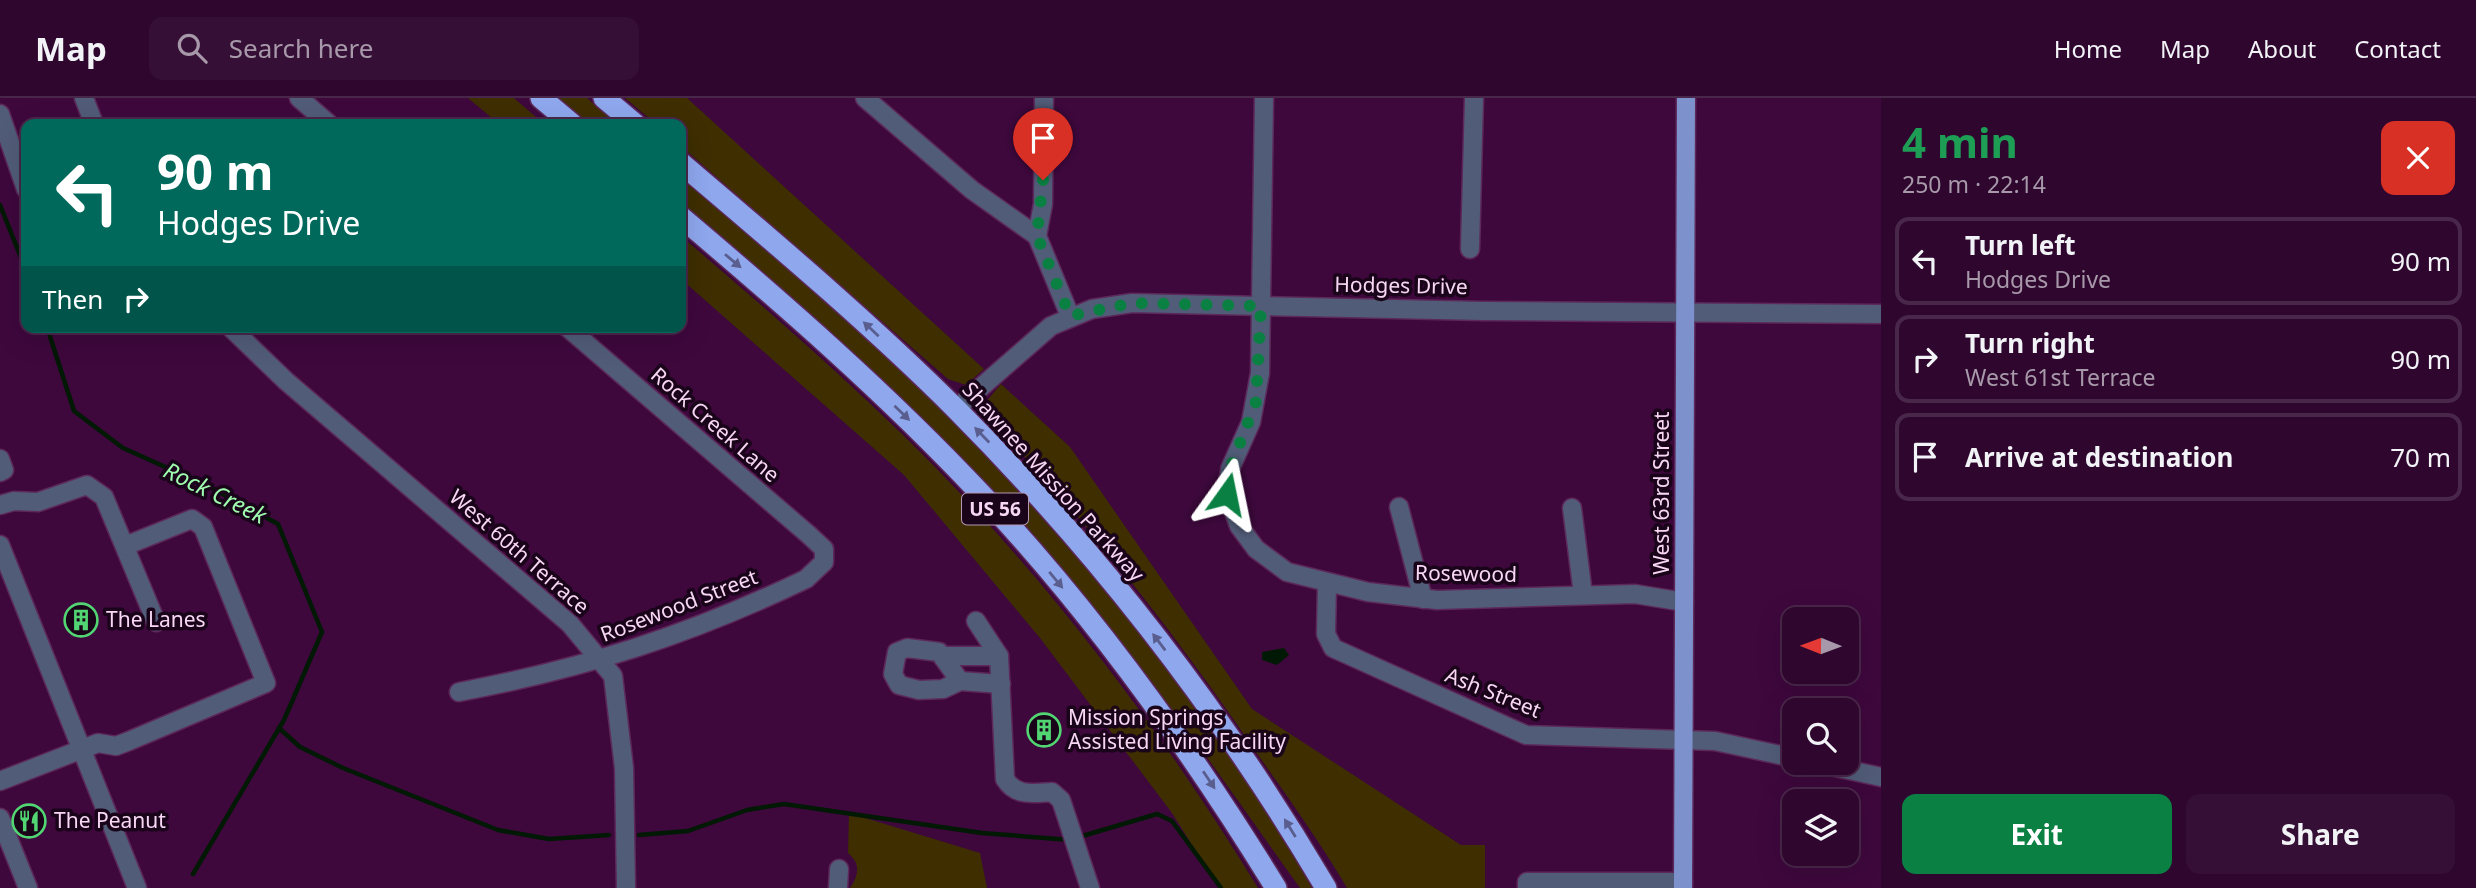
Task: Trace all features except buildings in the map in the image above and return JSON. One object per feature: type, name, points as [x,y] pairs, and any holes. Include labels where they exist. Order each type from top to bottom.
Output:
[{"type":"highway","points":[[541,98],[566,119]]},
{"type":"highway","points":[[604,98],[629,119]]},
{"type":"highway","name":"Shawnee Mission Parkway","points":[[686,167],[821,282],[956,409],[1007,462],[1128,600],[1232,741],[1326,888]]},
{"type":"highway","name":"US 56","points":[[686,221],[867,380],[983,496],[1089,619],[1154,703],[1209,780],[1276,888]]},
{"type":"main road","name":"West 63rd Street","points":[[1683,885],[1686,98]]},
{"type":"street","points":[[84,98],[92,119]]},
{"type":"street","points":[[299,98],[323,119]]},
{"type":"street","points":[[865,98],[972,190],[1037,236],[1070,316]]},
{"type":"street","points":[[1037,236],[1043,204],[1044,98]]},
{"type":"street","name":"Rosewood","points":[[1265,98],[1261,306],[1256,402],[1230,469],[1227,494],[1239,526],[1256,549],[1287,572],[1327,583],[1423,598],[1490,600],[1583,594],[1635,594],[1684,602]]},
{"type":"street","points":[[1471,249],[1474,98]]},
{"type":"street","points":[[0,114],[21,175]]},
{"type":"street","name":"Hodges Drive","points":[[956,409],[1035,337],[1070,316],[1132,303],[1881,314]]},
{"type":"street","name":"West 60th Terrace","points":[[236,333],[286,381],[570,624],[602,660],[613,676],[623,757],[626,888]]},
{"type":"street","name":"Rock Creek Lane","points":[[573,333],[817,542],[824,549],[824,562]]},
{"type":"street","points":[[0,459],[4,470],[0,472]]},
{"type":"street","points":[[0,505],[14,501],[38,502],[87,485],[104,497],[156,622]]},
{"type":"street","points":[[1399,508],[1423,598]]},
{"type":"street","points":[[1572,508],[1583,594]]},
{"type":"street","points":[[0,780],[98,743],[116,746],[265,682],[203,527],[192,519],[125,546]]},
{"type":"street","points":[[0,545],[137,888]]},
{"type":"street","name":"Rosewood Street","points":[[459,692],[602,660],[655,644],[806,579],[824,562]]},
{"type":"street","name":"Ash Street","points":[[1327,583],[1326,634],[1333,648],[1526,735],[1715,741],[1782,755]]},
{"type":"street","points":[[976,621],[999,656],[1002,766],[1005,779],[1010,788],[1024,794],[1052,792],[1061,800],[1090,888]]},
{"type":"street","points":[[960,681],[943,656],[932,650],[907,648],[897,652],[893,674],[899,685],[919,690],[943,689],[960,681],[1001,684]]},
{"type":"street","points":[[943,656],[999,656]]},
{"type":"street","points":[[1859,772],[1881,777]]},
{"type":"street","points":[[0,818],[28,888]]},
{"type":"street","points":[[838,888],[839,869]]},
{"type":"street","points":[[1527,888],[1527,882],[1683,885]]},
{"type":"shaded area","points":[[468,98],[514,98],[538,119],[493,119]]},
{"type":"shaded area","points":[[559,98],[587,98],[611,119],[583,119]]},
{"type":"shaded area","points":[[625,98],[687,98],[984,369],[966,385],[948,379],[686,150],[686,119],[650,119]]},
{"type":"shaded area","points":[[686,182],[815,292],[893,363],[1011,483],[1067,546],[1121,611],[1222,746],[1312,888],[1300,888],[1143,670],[1042,545],[913,410],[776,284],[686,207]]},
{"type":"shaded area","points":[[686,240],[875,408],[1002,539],[1049,594],[1138,708],[1258,888],[1219,888],[1172,813],[1040,638],[904,475],[686,283]]},
{"type":"shaded area","points":[[1001,384],[1070,447],[1252,709],[1461,845],[1485,845],[1485,888],[1347,888],[1293,804],[1163,623],[1096,539],[989,418],[984,404]]},
{"type":"shaded area","points":[[1284,648],[1289,655],[1277,665],[1262,660],[1262,652]]},
{"type":"shaded area","points":[[849,813],[980,853],[987,888],[850,888],[855,879],[857,865],[848,853]]},
{"type":"waterway","name":"Rock Creek","points":[[0,205],[21,258]]},
{"type":"waterway","name":"Rock Creek","points":[[49,333],[74,411],[123,448],[210,487],[278,524],[322,632],[284,720],[193,874]]},
{"type":"waterway","points":[[279,728],[300,747],[343,768],[498,830],[549,839],[609,835]]},
{"type":"waterway","points":[[639,835],[688,831],[747,810],[784,804],[982,833],[1070,840]]},
{"type":"waterway","points":[[1079,837],[1157,814],[1172,821],[1221,888]]},
{"type":"place","name":"The Lanes","points":[[81,620]]},
{"type":"place","name":"Mission Springs Assisted Living Facility","points":[[1044,730]]},
{"type":"place","name":"The Peanut","points":[[29,821]]},
{"type":"route","points":[[1043,180],[1043,204],[1037,236],[1070,316],[1092,309],[1132,303],[1261,306],[1260,373],[1256,402],[1251,422],[1230,469],[1227,494]]}]
